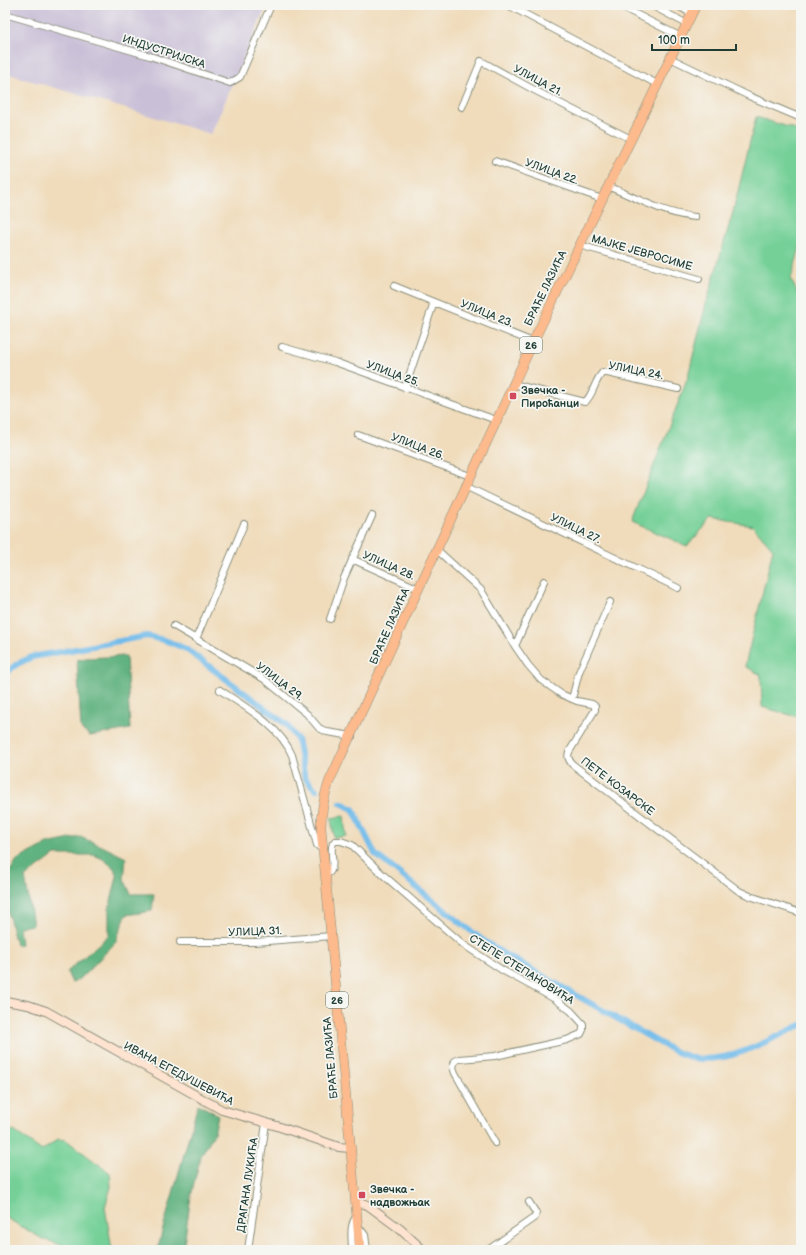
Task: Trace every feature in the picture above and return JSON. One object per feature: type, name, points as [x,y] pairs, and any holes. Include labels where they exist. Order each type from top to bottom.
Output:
[{"type":"main road","name":"26","points":[[657,84],[696,5]]},
{"type":"main road","name":"БРАЋЕ ЛАЗИЋА","points":[[360,1250],[321,820],[323,802],[329,782],[352,736],[465,486],[657,84]]},
{"type":"main road","name":"ИВАНА ЕГЕДУШЕВИЋА","points":[[5,1001],[28,1005],[46,1011],[228,1113],[266,1123],[339,1147],[350,1148]]},
{"type":"main road","points":[[356,1204],[365,1204],[369,1206],[400,1229],[423,1250]]},
{"type":"street","name":"ИНДУСТРИЈСКА","points":[[5,14],[150,56],[230,83],[240,77],[271,5]]},
{"type":"street","points":[[508,5],[657,84]]},
{"type":"street","points":[[618,5],[680,37]]},
{"type":"street","points":[[651,5],[687,24]]},
{"type":"street","points":[[678,5],[692,14]]},
{"type":"street","points":[[670,58],[749,96],[801,118]]},
{"type":"street","name":"УЛИЦА 21.","points":[[462,107],[481,61],[536,91],[631,139]]},
{"type":"street","name":"УЛИЦА 22.","points":[[495,161],[602,199]]},
{"type":"street","points":[[608,186],[669,211],[695,217]]},
{"type":"street","name":"МАЈКЕ ЈЕВРОСИМЕ","points":[[579,245],[699,279]]},
{"type":"street","name":"УЛИЦА 23.","points":[[394,286],[533,342]]},
{"type":"street","points":[[405,388],[434,302]]},
{"type":"street","name":"УЛИЦА 25.","points":[[282,347],[334,362],[496,420]]},
{"type":"street","name":"УЛИЦА 24.","points":[[513,384],[585,402],[590,398],[597,378],[603,372],[678,388]]},
{"type":"street","name":"УЛИЦА 26.","points":[[358,434],[470,476]]},
{"type":"street","name":"УЛИЦА 27.","points":[[465,486],[678,588]]},
{"type":"street","name":"УЛИЦА 28.","points":[[330,619],[352,559],[372,516]]},
{"type":"street","points":[[196,639],[244,524]]},
{"type":"street","name":"ПЕТЕ КОЗАРСКЕ","points":[[436,549],[481,590],[515,646],[528,665],[541,680],[555,691],[572,699],[593,704],[595,708],[569,752],[568,756],[572,764],[740,891],[750,896],[801,913]]},
{"type":"street","name":"УЛИЦА 28.","points":[[352,559],[419,589]]},
{"type":"street","points":[[515,646],[544,581]]},
{"type":"street","points":[[572,699],[579,672],[610,602]]},
{"type":"street","name":"УЛИЦА 29.","points":[[174,626],[264,679],[307,714],[319,728],[327,732],[352,736]]},
{"type":"street","points":[[220,690],[250,710],[271,727],[280,735],[286,744],[292,755],[317,845],[324,851]]},
{"type":"street","name":"СТЕПЕ СТЕПАНОВИЋА","points":[[326,874],[333,869],[331,852],[333,843],[338,841],[350,844],[380,873],[464,944],[502,970],[555,999],[571,1011],[583,1024],[581,1034],[567,1040],[495,1056],[459,1059],[455,1061],[453,1067],[455,1073],[495,1143]]},
{"type":"street","name":"УЛИЦА 31.","points":[[180,942],[255,942],[332,936]]},
{"type":"street","name":"ДРАГАНА ЛУКИЋА","points":[[248,1250],[266,1123]]},
{"type":"street","points":[[488,1250],[535,1217],[536,1213],[529,1202]]},
{"type":"street","name":"БРАЋЕ ЛАЗИЋА","points":[[352,1250],[352,1227],[353,1223],[357,1221],[365,1235],[367,1250]]},
{"type":"shaded area","points":[[5,5],[267,5],[211,134],[5,73]]},
{"type":"green space","points":[[756,117],[801,131],[801,244],[791,279],[799,296],[801,297],[801,714],[798,717],[762,707],[761,675],[745,666],[773,549],[753,526],[712,519],[687,546],[632,522],[687,380],[706,304],[733,212]]},
{"type":"green space","points":[[126,656],[130,729],[90,736],[81,729],[77,660],[86,658]]},
{"type":"green space","points":[[344,816],[346,836],[334,838],[331,818]]},
{"type":"green space","points":[[80,837],[126,858],[124,879],[131,894],[154,894],[152,911],[126,915],[115,943],[81,978],[72,983],[67,972],[109,935],[109,909],[117,877],[114,868],[103,859],[94,855],[55,855],[25,877],[33,925],[19,927],[21,944],[16,945],[5,900],[5,889],[6,877],[17,860],[47,844]]},
{"type":"green space","points":[[198,1104],[218,1115],[214,1134],[201,1155],[191,1196],[183,1250],[157,1250]]},
{"type":"green space","points":[[6,1131],[14,1131],[42,1151],[58,1139],[66,1140],[110,1173],[111,1187],[105,1207],[112,1250],[76,1250],[41,1238],[5,1217]]},
{"type":"waterway","points":[[5,674],[17,664],[32,657],[147,636],[167,641],[186,649],[286,724],[297,739],[305,778],[316,790]]},
{"type":"waterway","points":[[341,803],[353,809],[375,854],[481,939],[499,951],[672,1050],[698,1059],[728,1056],[753,1048],[801,1025]]},
{"type":"place","name":"Звечка - Пироћанци","points":[[513,396]]},
{"type":"place","name":"Звечка - надвожњак","points":[[362,1195]]}]
